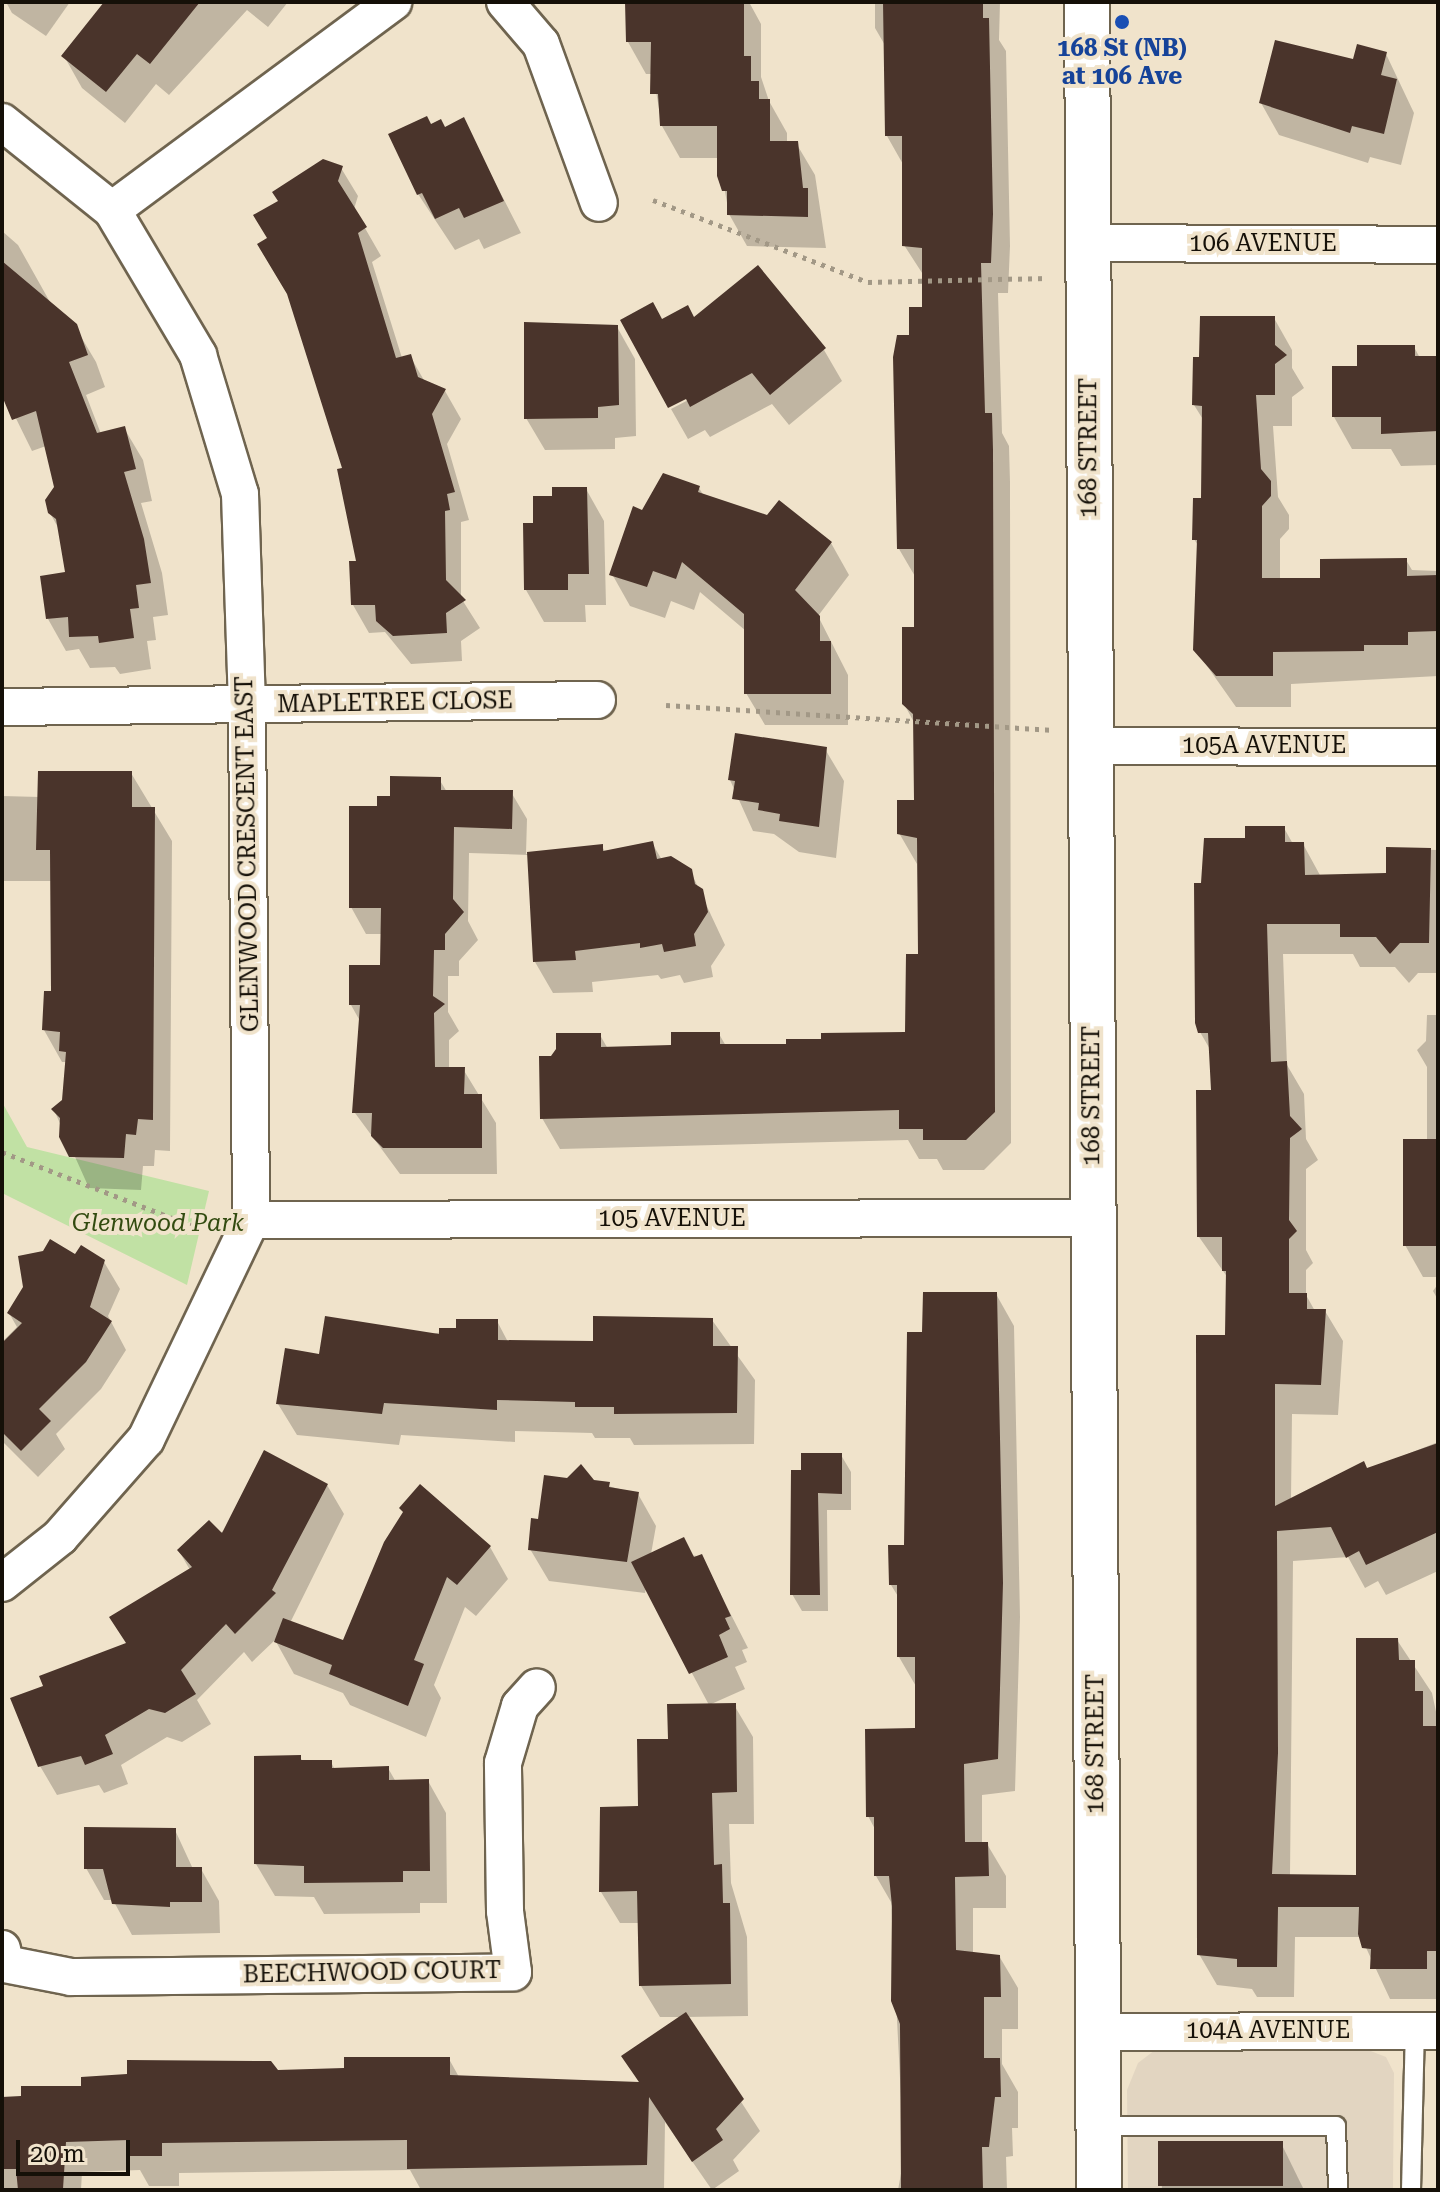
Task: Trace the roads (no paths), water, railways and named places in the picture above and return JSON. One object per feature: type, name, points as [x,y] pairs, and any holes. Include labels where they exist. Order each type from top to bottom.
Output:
[{"type":"street","points":[[112,210],[393,2]]},
{"type":"street","points":[[505,2],[541,44],[599,203]]},
{"type":"street","name":"168 STREET","points":[[1087,2],[1099,2190]]},
{"type":"street","name":"GLENWOOD CRESCENT EAST","points":[[2,122],[112,210],[198,355],[240,494],[247,705],[251,1220],[146,1439],[60,1537],[2,1583]]},
{"type":"street","name":"106 AVENUE","points":[[1088,243],[1438,245]]},
{"type":"street","name":"MAPLETREE CLOSE","points":[[2,707],[597,700]]},
{"type":"street","name":"105A AVENUE","points":[[1090,746],[1438,747]]},
{"type":"street","name":"105 AVENUE","points":[[251,1220],[1092,1218]]},
{"type":"street","name":"BEECHWOOD COURT","points":[[2,1949],[5,1964],[71,1977],[513,1972],[505,1911],[503,1763],[520,1706],[537,1687]]},
{"type":"street","name":"104A AVENUE","points":[[1098,2032],[1426,2031]]},
{"type":"lane","points":[[1411,2190],[1426,2031]]},
{"type":"lane","points":[[1098,2126],[1336,2126],[1338,2190]]},
{"type":"place","name":"168 St (NB) at 106 Ave","points":[[1122,22]]},
{"type":"park label","name":"Glenwood Park","points":[[158,1224]]}]
